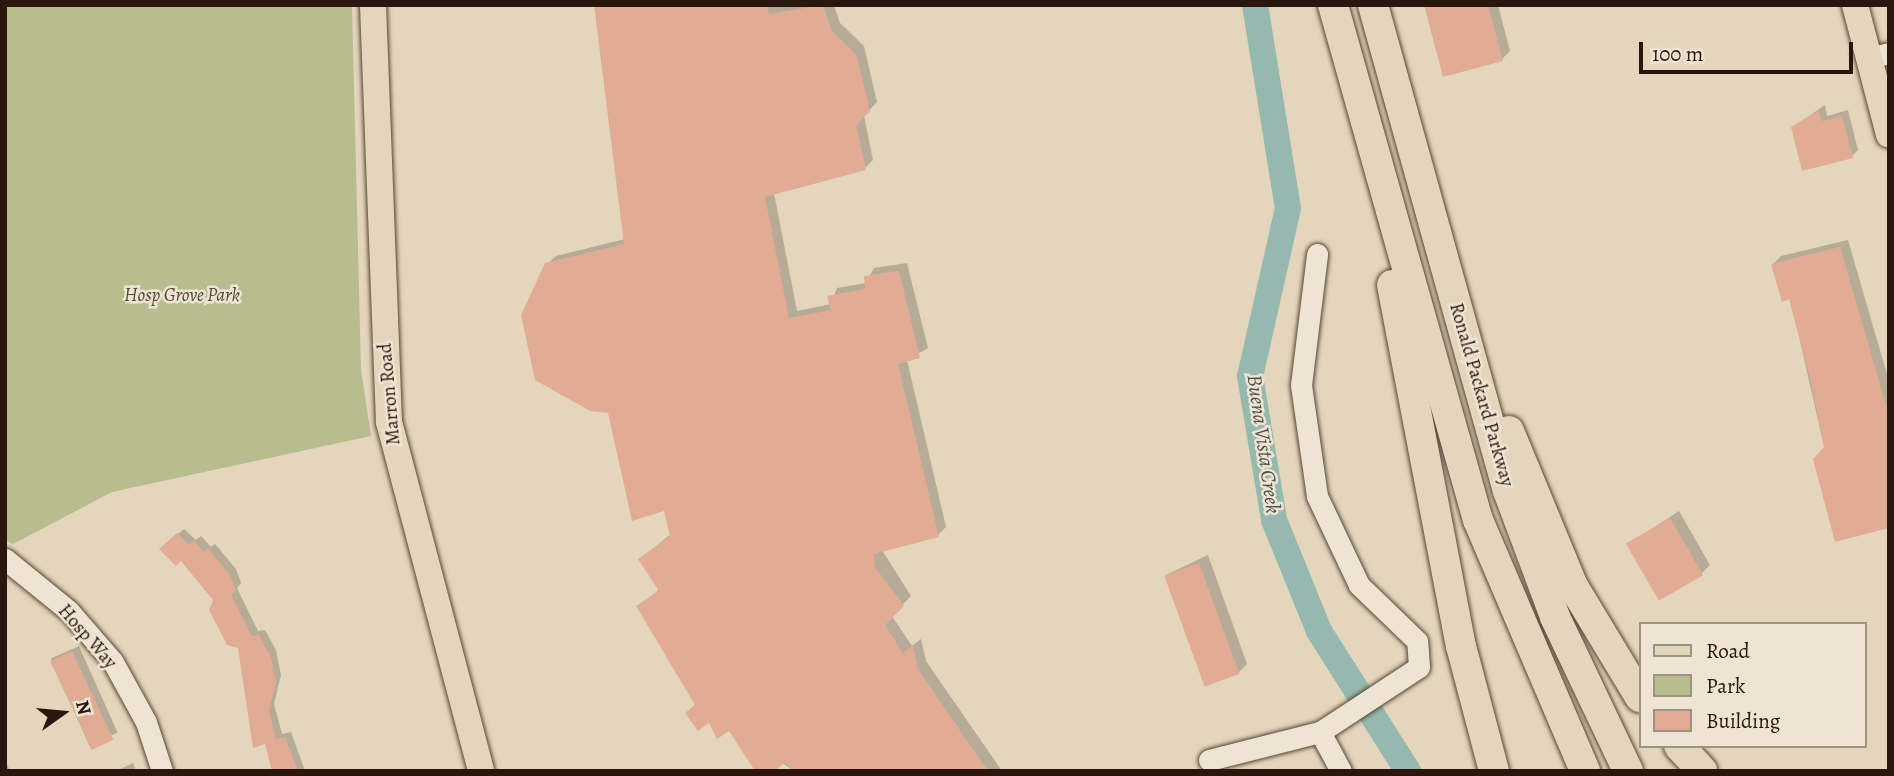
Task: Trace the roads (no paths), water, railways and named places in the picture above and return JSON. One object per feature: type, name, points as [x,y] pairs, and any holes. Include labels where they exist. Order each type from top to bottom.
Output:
[{"type":"highway","name":"Ronald Packard Parkway","points":[[1333,5],[1478,520],[1585,771]]},
{"type":"highway","name":"Ronald Packard Parkway","points":[[1373,5],[1437,238],[1531,554],[1628,771]]},
{"type":"highway","points":[[1368,132],[1445,565],[1494,771]]},
{"type":"highway","points":[[1437,238],[1544,523],[1606,647],[1638,694]]},
{"type":"highway","points":[[1681,748],[1702,771]]},
{"type":"main road","name":"Marron Road","points":[[373,5],[389,422],[481,771]]},
{"type":"main road","points":[[1855,5],[1879,56],[1889,135]]},
{"type":"street","points":[[1209,760],[1320,732],[1392,690],[1419,667],[1417,641],[1359,585],[1333,541],[1305,436],[1301,385],[1317,254]]},
{"type":"street","name":"Hosp Way","points":[[5,559],[69,611],[113,662],[146,722],[162,771]]},
{"type":"street","points":[[1320,732],[1341,771]]},
{"type":"waterway","name":"Buena Vista Creek","points":[[1255,5],[1288,208],[1250,376],[1274,520],[1319,631],[1408,771]]},
{"type":"park label","name":"Hosp Grove Park","points":[[182,296]]}]
